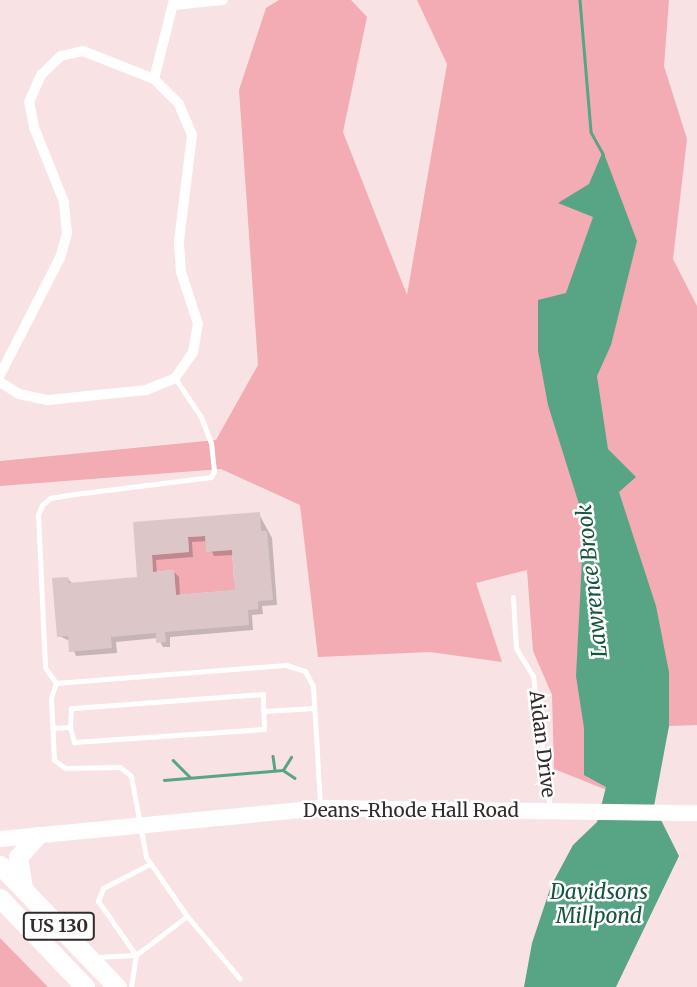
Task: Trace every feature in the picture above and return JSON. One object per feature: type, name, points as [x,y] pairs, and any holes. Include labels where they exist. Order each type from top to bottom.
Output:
[{"type":"highway","points":[[24,889],[18,857],[37,836]]},
{"type":"highway","name":"US 130","points":[[0,865],[117,987]]},
{"type":"highway","name":"US 130","points":[[0,898],[85,987]]},
{"type":"street","points":[[154,79],[174,3],[223,0]]},
{"type":"street","points":[[0,375],[60,258],[67,233],[64,202],[34,127],[29,102],[41,75],[61,56],[83,51],[154,79],[179,104],[192,135],[179,240],[181,272],[198,324],[193,352],[175,377],[146,390],[48,400],[19,394],[0,382]]},
{"type":"street","name":"Deans-Rhode Hall Road","points":[[0,839],[320,808],[697,813]]},
{"type":"lane","points":[[56,683],[45,667],[38,515],[42,505],[50,498],[211,477],[214,471],[211,443],[201,417],[175,377]]},
{"type":"lane","name":"Aidan Drive","points":[[513,597],[516,648],[534,676],[550,811]]},
{"type":"lane","points":[[56,683],[286,666],[305,671],[313,686],[320,808]]},
{"type":"lane","points":[[56,683],[51,698],[54,760],[65,768],[120,767],[131,776],[137,826],[150,864],[187,916],[240,979]]},
{"type":"lane","points":[[263,694],[264,729],[74,742],[70,727],[71,708],[263,694]]},
{"type":"lane","points":[[265,711],[314,709]]},
{"type":"lane","points":[[52,727],[70,727]]},
{"type":"lane","points":[[131,987],[136,955],[98,901],[103,888],[150,864]]},
{"type":"lane","points":[[89,958],[136,955],[187,916]]},
{"type":"shaded area","points":[[279,0],[351,0],[367,17],[343,132],[407,295],[447,64],[417,0],[669,0],[664,66],[687,139],[673,259],[697,306],[697,725],[669,726],[652,796],[627,798],[554,769],[552,695],[533,651],[527,570],[476,583],[502,662],[430,652],[318,657],[300,505],[221,469],[0,486],[0,461],[216,440],[258,365],[239,90],[266,8]]},
{"type":"shaded area","points":[[205,536],[232,550],[234,580],[249,589],[176,595],[174,570],[153,572],[152,555],[189,552],[188,537]]},
{"type":"shaded area","points":[[0,938],[48,987],[0,987]]},
{"type":"water","name":"Davidsons Millpond","points":[[603,151],[637,241],[611,345],[597,376],[608,449],[636,477],[619,492],[656,606],[669,672],[669,726],[652,817],[661,820],[679,856],[616,987],[524,987],[532,943],[551,886],[573,845],[597,822],[606,787],[584,775],[584,728],[576,676],[584,520],[548,405],[538,351],[538,300],[566,293],[593,217],[558,203],[589,184]]},
{"type":"building","points":[[260,512],[261,531],[267,531],[273,600],[258,601],[258,609],[248,610],[249,625],[165,632],[166,642],[156,643],[156,633],[111,637],[112,648],[69,652],[68,636],[57,637],[52,578],[68,577],[69,583],[137,577],[133,522]],"holes":[[[205,536],[206,552],[232,550],[235,590],[176,595],[174,570],[153,572],[152,555],[189,552],[188,537]]]},
{"type":"waterway","name":"Lawrence Brook","points":[[580,0],[591,132],[603,154]]},
{"type":"waterway","points":[[273,756],[275,770]]},
{"type":"waterway","points":[[164,780],[283,770],[291,757]]},
{"type":"waterway","points":[[173,760],[190,777]]},
{"type":"waterway","points":[[283,770],[295,778]]}]
